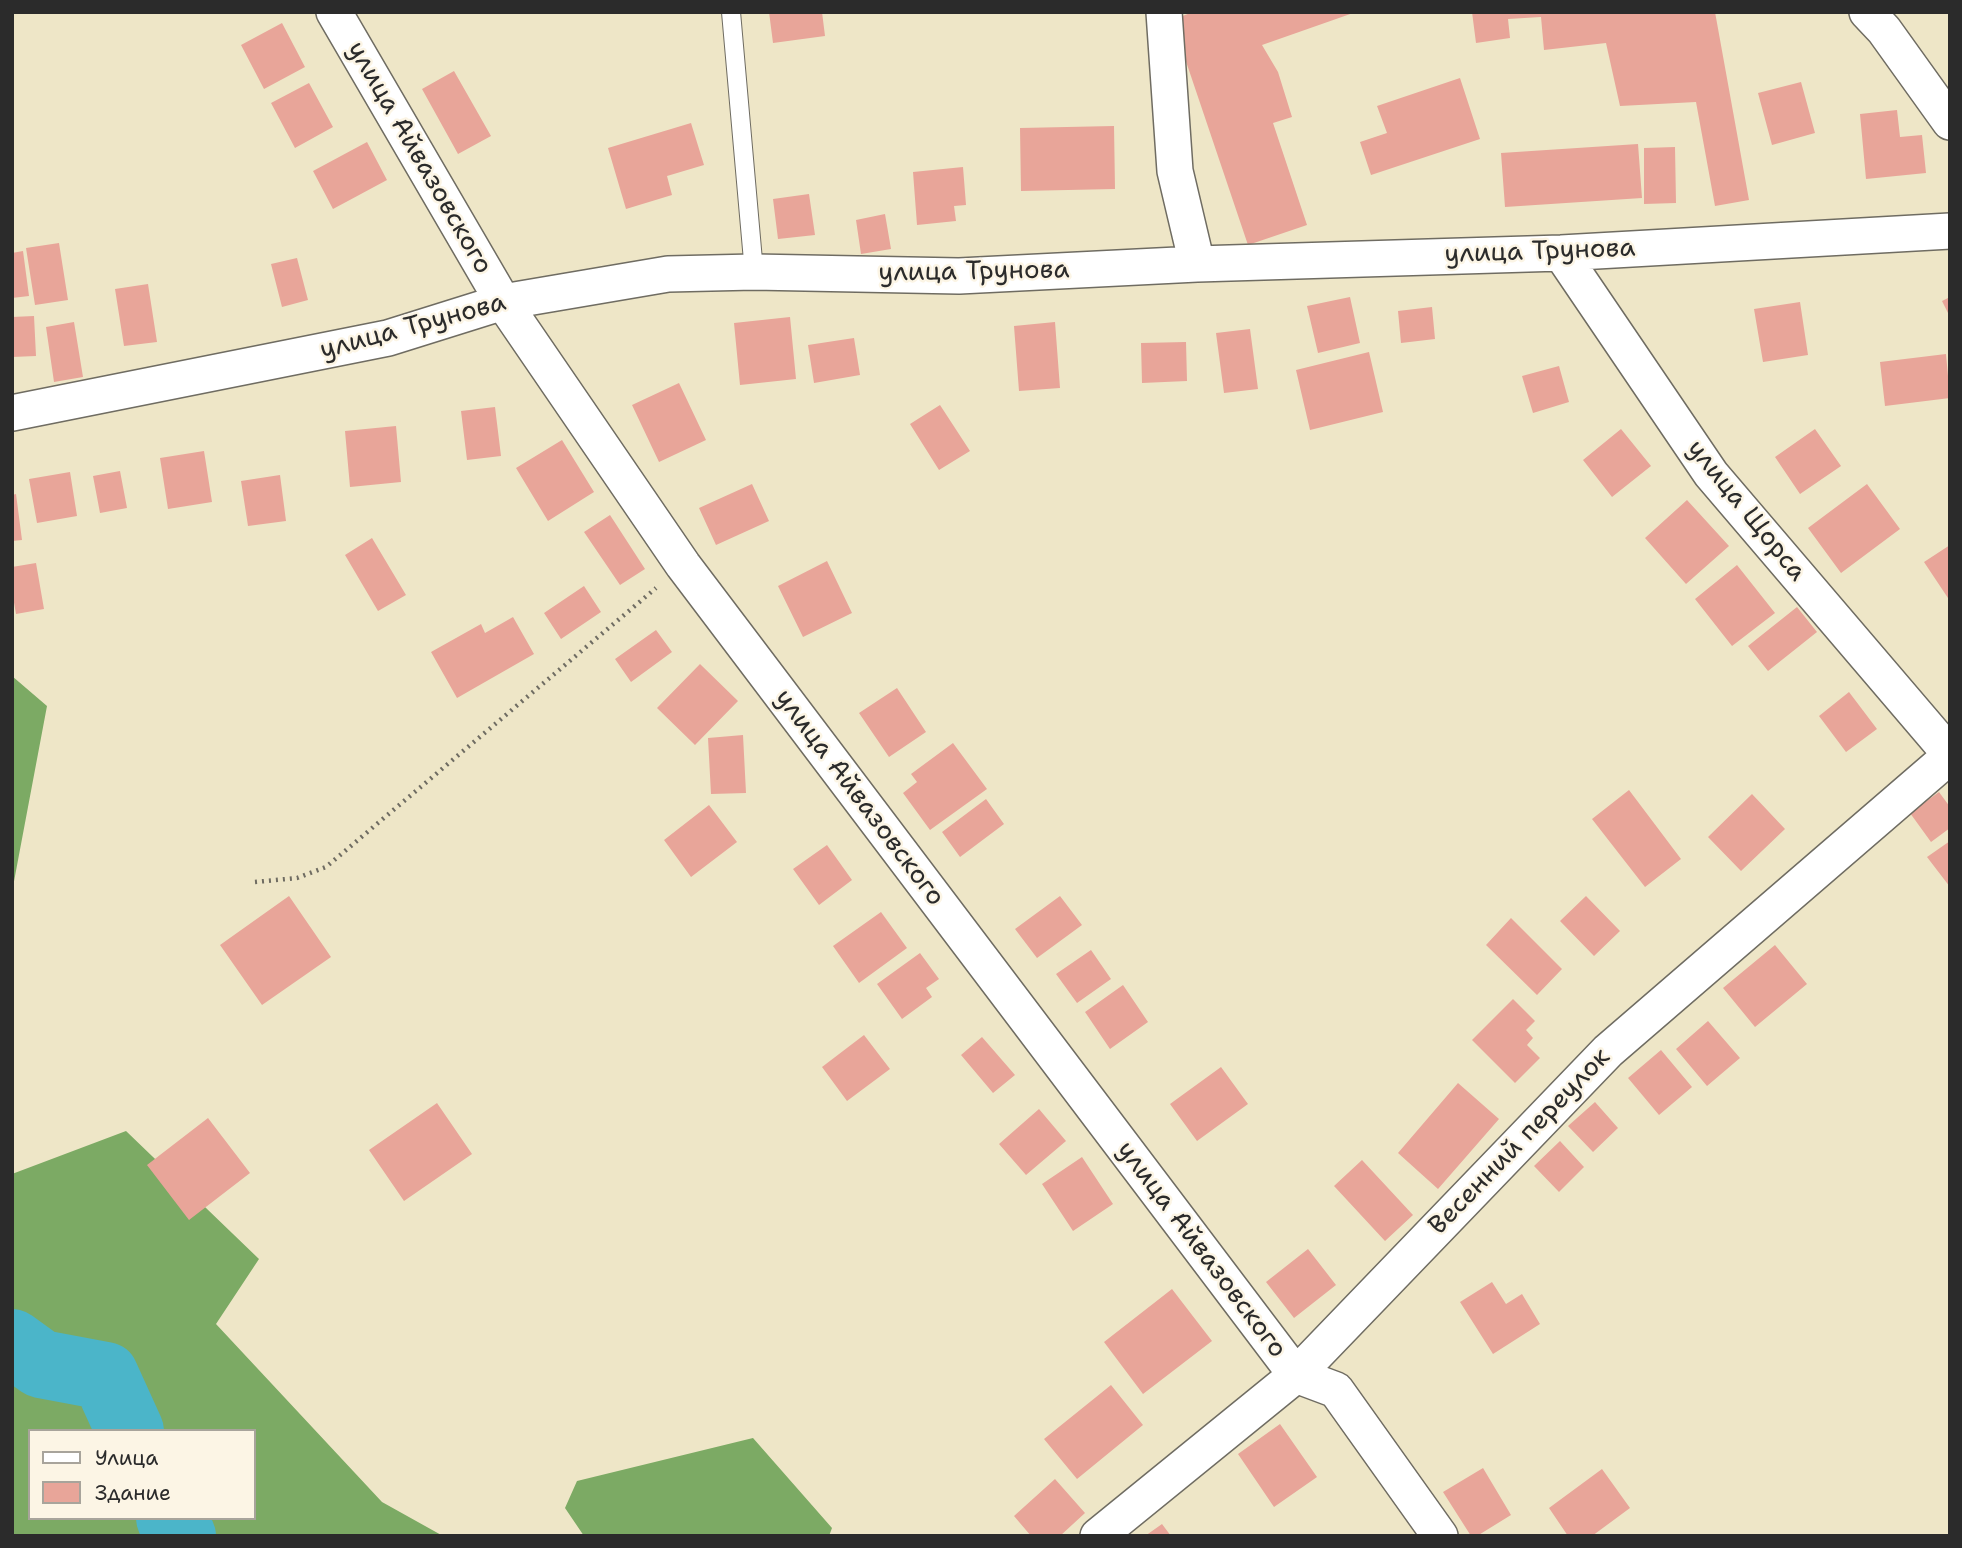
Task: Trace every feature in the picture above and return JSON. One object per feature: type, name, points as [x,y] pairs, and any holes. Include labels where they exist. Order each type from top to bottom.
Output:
[{"type":"street","name":"улица Айвазовского","points":[[334,12],[503,302],[683,565],[1296,1375],[1336,1390],[1440,1536]]},
{"type":"street","points":[[1164,12],[1175,171],[1197,264]]},
{"type":"street","points":[[1867,12],[1884,30],[1950,122]]},
{"type":"street","name":"улица Трунова","points":[[12,413],[388,338],[503,302],[668,274],[754,272],[960,276],[1197,264],[1560,253],[1950,232]]},
{"type":"street","name":"улица Щорса","points":[[1560,253],[1711,474],[1950,755]]},
{"type":"street","name":"Весенний переулок","points":[[1098,1536],[1296,1375],[1608,1051],[1950,755]]},
{"type":"lane","points":[[731,12],[754,272]]},
{"type":"path","points":[[255,882],[297,878],[326,867],[683,565]]},
{"type":"green space","points":[[12,676],[47,706],[12,892]]},
{"type":"green space","points":[[126,1131],[259,1259],[216,1324],[382,1502],[443,1536],[12,1536],[12,1174]]},
{"type":"green space","points":[[753,1438],[832,1528],[829,1536],[584,1536],[565,1508],[577,1481]]},
{"type":"building","points":[[769,12],[822,12],[825,36],[773,43]]},
{"type":"building","points":[[1193,12],[1356,12],[1262,45],[1278,72],[1292,117],[1273,123],[1307,225],[1248,245],[1172,20]]},
{"type":"building","points":[[1472,12],[1715,12],[1749,200],[1715,206],[1696,102],[1620,106],[1606,43],[1544,50],[1541,17],[1508,19],[1510,38],[1476,43]]},
{"type":"building","points":[[282,23],[305,67],[264,89],[241,45]]},
{"type":"building","points":[[454,71],[491,136],[458,154],[422,89]]},
{"type":"building","points":[[1460,78],[1480,139],[1371,175],[1360,142],[1387,133],[1377,106]]},
{"type":"building","points":[[1801,82],[1815,133],[1772,145],[1758,93]]},
{"type":"building","points":[[309,83],[333,127],[295,148],[271,103]]},
{"type":"building","points":[[1897,110],[1900,137],[1922,135],[1926,173],[1866,179],[1860,114]]},
{"type":"building","points":[[691,123],[704,165],[667,176],[672,195],[626,209],[608,148]]},
{"type":"building","points":[[1114,126],[1115,189],[1021,191],[1020,128]]},
{"type":"building","points":[[367,142],[387,180],[333,209],[313,171]]},
{"type":"building","points":[[1638,144],[1642,198],[1505,207],[1501,153]]},
{"type":"building","points":[[1675,147],[1676,203],[1644,204],[1644,148]]},
{"type":"building","points":[[963,167],[966,205],[954,206],[956,221],[917,225],[913,172]]},
{"type":"building","points":[[809,194],[815,235],[778,239],[773,199]]},
{"type":"building","points":[[885,214],[891,249],[861,254],[856,220]]},
{"type":"building","points":[[59,243],[68,300],[35,305],[26,248]]},
{"type":"building","points":[[23,251],[29,296],[12,298],[12,253]]},
{"type":"building","points":[[297,258],[308,300],[282,307],[271,264]]},
{"type":"building","points":[[148,284],[157,342],[124,346],[115,289]]},
{"type":"building","points":[[1350,297],[1360,343],[1318,353],[1307,306]]},
{"type":"building","points":[[1950,297],[1950,317],[1942,301]]},
{"type":"building","points":[[1800,302],[1808,355],[1763,362],[1754,309]]},
{"type":"building","points":[[1432,307],[1435,339],[1401,343],[1398,311]]},
{"type":"building","points":[[34,316],[36,356],[12,357],[12,317]]},
{"type":"building","points":[[790,317],[796,379],[740,385],[734,323]]},
{"type":"building","points":[[74,322],[83,377],[54,382],[46,327]]},
{"type":"building","points":[[1055,322],[1060,388],[1019,391],[1014,326]]},
{"type":"building","points":[[1250,329],[1258,389],[1224,393],[1216,333]]},
{"type":"building","points":[[854,338],[860,375],[814,383],[808,345]]},
{"type":"building","points":[[1186,342],[1187,381],[1142,383],[1141,343]]},
{"type":"building","points":[[1369,352],[1383,412],[1310,430],[1296,370]]},
{"type":"building","points":[[1946,354],[1950,398],[1885,406],[1880,362]]},
{"type":"building","points":[[1559,366],[1569,402],[1533,413],[1522,376]]},
{"type":"building","points":[[679,383],[706,440],[659,462],[632,405]]},
{"type":"building","points":[[940,405],[970,451],[939,470],[910,424]]},
{"type":"building","points":[[495,407],[501,456],[467,460],[461,411]]},
{"type":"building","points":[[396,426],[401,482],[350,487],[345,431]]},
{"type":"building","points":[[1621,429],[1651,466],[1612,497],[1583,460]]},
{"type":"building","points":[[1815,429],[1841,466],[1800,494],[1775,457]]},
{"type":"building","points":[[562,440],[594,492],[548,521],[516,468]]},
{"type":"building","points":[[204,451],[212,502],[168,509],[160,458]]},
{"type":"building","points":[[120,471],[127,508],[100,513],[93,476]]},
{"type":"building","points":[[70,472],[77,516],[37,523],[29,479]]},
{"type":"building","points":[[280,475],[286,521],[248,526],[241,481]]},
{"type":"building","points":[[752,484],[769,521],[716,545],[699,508]]},
{"type":"building","points":[[1867,484],[1900,529],[1841,573],[1808,528]]},
{"type":"building","points":[[16,494],[22,540],[12,541],[12,495]]},
{"type":"building","points":[[1687,500],[1729,546],[1686,584],[1645,538]]},
{"type":"building","points":[[610,515],[645,569],[620,585],[584,532]]},
{"type":"building","points":[[372,538],[406,595],[378,611],[345,555]]},
{"type":"building","points":[[1950,545],[1950,601],[1924,562]]},
{"type":"building","points":[[827,561],[852,613],[803,637],[778,586]]},
{"type":"building","points":[[36,563],[44,609],[16,614],[12,567]]},
{"type":"building","points":[[1737,565],[1775,613],[1732,646],[1695,599]]},
{"type":"building","points":[[584,586],[601,612],[561,639],[544,613]]},
{"type":"building","points":[[1797,607],[1817,632],[1768,671],[1748,646]]},
{"type":"building","points":[[513,617],[534,654],[457,698],[431,652],[481,624],[485,633]]},
{"type":"building","points":[[656,630],[672,652],[631,682],[615,659]]},
{"type":"building","points":[[700,664],[738,701],[695,745],[657,708]]},
{"type":"building","points":[[897,688],[926,732],[889,757],[859,713]]},
{"type":"building","points":[[1849,692],[1877,729],[1846,752],[1819,716]]},
{"type":"building","points":[[743,735],[746,793],[711,794],[708,738]]},
{"type":"building","points":[[953,743],[987,789],[930,830],[903,793],[917,782],[911,774]]},
{"type":"building","points":[[1629,790],[1681,859],[1645,887],[1592,819]]},
{"type":"building","points":[[1939,792],[1950,807],[1950,828],[1931,842],[1910,813]]},
{"type":"building","points":[[1752,794],[1785,829],[1741,871],[1708,837]]},
{"type":"building","points":[[986,799],[1004,824],[960,857],[942,832]]},
{"type":"building","points":[[709,805],[737,842],[691,877],[664,840]]},
{"type":"building","points":[[1950,841],[1950,887],[1927,857]]},
{"type":"building","points":[[827,845],[852,880],[819,905],[793,869]]},
{"type":"building","points":[[289,896],[331,957],[262,1005],[220,945]]},
{"type":"building","points":[[1060,896],[1082,925],[1037,958],[1015,929]]},
{"type":"building","points":[[1586,896],[1620,931],[1594,956],[1560,921]]},
{"type":"building","points":[[881,912],[907,948],[859,983],[833,946]]},
{"type":"building","points":[[1511,918],[1562,969],[1537,995],[1486,945]]},
{"type":"building","points":[[1775,945],[1807,984],[1755,1027],[1723,988]]},
{"type":"building","points":[[1091,950],[1111,979],[1077,1003],[1056,974]]},
{"type":"building","points":[[920,953],[939,979],[926,988],[932,997],[902,1019],[877,984]]},
{"type":"building","points":[[1123,985],[1148,1022],[1110,1049],[1085,1012]]},
{"type":"building","points":[[1513,999],[1535,1021],[1526,1030],[1533,1038],[1527,1045],[1540,1058],[1515,1083],[1472,1040]]},
{"type":"building","points":[[1708,1021],[1740,1058],[1707,1086],[1676,1049]]},
{"type":"building","points":[[864,1035],[890,1069],[847,1101],[822,1067]]},
{"type":"building","points":[[982,1037],[1015,1075],[993,1093],[961,1055]]},
{"type":"building","points":[[1661,1050],[1692,1087],[1659,1115],[1628,1078]]},
{"type":"building","points":[[1221,1067],[1248,1104],[1197,1141],[1170,1104]]},
{"type":"building","points":[[1458,1083],[1499,1119],[1438,1189],[1398,1153]]},
{"type":"building","points":[[1595,1102],[1618,1128],[1593,1152],[1568,1126]]},
{"type":"building","points":[[437,1103],[472,1154],[404,1201],[369,1150]]},
{"type":"building","points":[[1039,1109],[1066,1141],[1026,1175],[999,1144]]},
{"type":"building","points":[[208,1118],[250,1173],[189,1220],[147,1165]]},
{"type":"building","points":[[1560,1141],[1584,1167],[1559,1192],[1534,1166]]},
{"type":"building","points":[[1082,1157],[1113,1204],[1073,1231],[1042,1184]]},
{"type":"building","points":[[1362,1160],[1413,1215],[1385,1241],[1334,1186]]},
{"type":"building","points":[[1308,1249],[1336,1285],[1294,1318],[1266,1282]]},
{"type":"building","points":[[1492,1282],[1506,1304],[1522,1294],[1540,1324],[1493,1354],[1460,1302]]},
{"type":"building","points":[[1172,1289],[1212,1341],[1143,1394],[1104,1342]]},
{"type":"building","points":[[1111,1385],[1143,1425],[1077,1479],[1044,1439]]},
{"type":"building","points":[[1280,1424],[1317,1477],[1274,1507],[1238,1454]]},
{"type":"building","points":[[1483,1468],[1511,1515],[1477,1536],[1471,1536],[1443,1492]]},
{"type":"building","points":[[1602,1469],[1630,1508],[1592,1536],[1568,1536],[1549,1508]]},
{"type":"building","points":[[1055,1479],[1085,1513],[1060,1536],[1031,1536],[1014,1516]]},
{"type":"building","points":[[1162,1524],[1171,1536],[1145,1536]]},
{"type":"waterway","points":[[12,1343],[41,1364],[105,1376],[129,1429]]},
{"type":"waterway","points":[[171,1520],[177,1533],[182,1536]]}]
